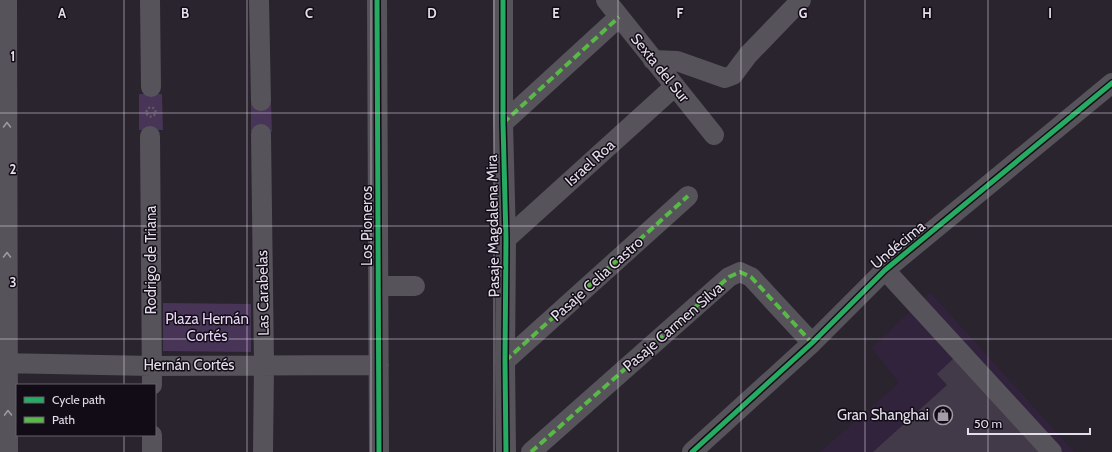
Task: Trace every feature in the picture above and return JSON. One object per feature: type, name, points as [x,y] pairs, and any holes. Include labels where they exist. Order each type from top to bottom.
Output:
[{"type":"street","points":[[7,0],[4,363],[8,452]]},
{"type":"street","points":[[150,0],[151,87]]},
{"type":"street","points":[[259,0],[261,101]]},
{"type":"street","name":"Los Pioneros","points":[[378,0],[379,452]]},
{"type":"street","name":"Pasaje Magdalena Mira","points":[[503,0],[503,123],[506,239],[506,452]]},
{"type":"street","name":"Sexta del Sur","points":[[606,0],[714,135]]},
{"type":"street","points":[[653,60],[677,61],[725,78],[733,74],[748,54],[801,0]]},
{"type":"street","points":[[503,123],[619,17]]},
{"type":"street","name":"Undécima","points":[[692,452],[812,343],[885,270],[1112,83]]},
{"type":"street","name":"Israel Roa","points":[[506,239],[674,86]]},
{"type":"street","name":"Rodrigo de Triana","points":[[151,126],[152,375]]},
{"type":"street","name":"Las Carabelas","points":[[261,134],[264,365],[263,452]]},
{"type":"street","name":"Pasaje Celia Castro","points":[[505,361],[688,196]]},
{"type":"street","points":[[885,270],[1052,452]]},
{"type":"street","name":"Pasaje Carmen Silva","points":[[530,452],[729,277],[740,272],[751,277],[812,343]]},
{"type":"street","points":[[379,286],[415,286]]},
{"type":"street","name":"Hernán Cortés","points":[[4,363],[152,375],[264,365],[379,365]]},
{"type":"street","points":[[152,436],[152,452]]},
{"type":"shaded area","points":[[930,292],[1074,452],[820,452],[899,383],[872,348]]},
{"type":"green space","points":[[139,94],[162,94],[163,130],[139,130]]},
{"type":"green space","points":[[251,103],[271,103],[272,132],[251,132]]},
{"type":"green space","name":"Plaza Hernán Cortés","points":[[163,303],[251,304],[251,352],[163,351]]},
{"type":"building","name":"Gran Shanghai","points":[[954,358],[1040,452],[873,452],[947,385],[937,374]]},
{"type":"marked path","points":[[503,123],[619,17]]},
{"type":"marked path","points":[[505,361],[688,196]]},
{"type":"marked path","points":[[531,452],[729,277],[740,272],[751,277],[812,343]]},
{"type":"cycle path","points":[[377,0],[379,452]]},
{"type":"cycle path","points":[[503,0],[503,123],[506,239],[506,452]]},
{"type":"cycle path","points":[[692,452],[812,343],[885,270],[1112,83]]},
{"type":"place","name":"Gran Shanghai","points":[[943,415]]}]
